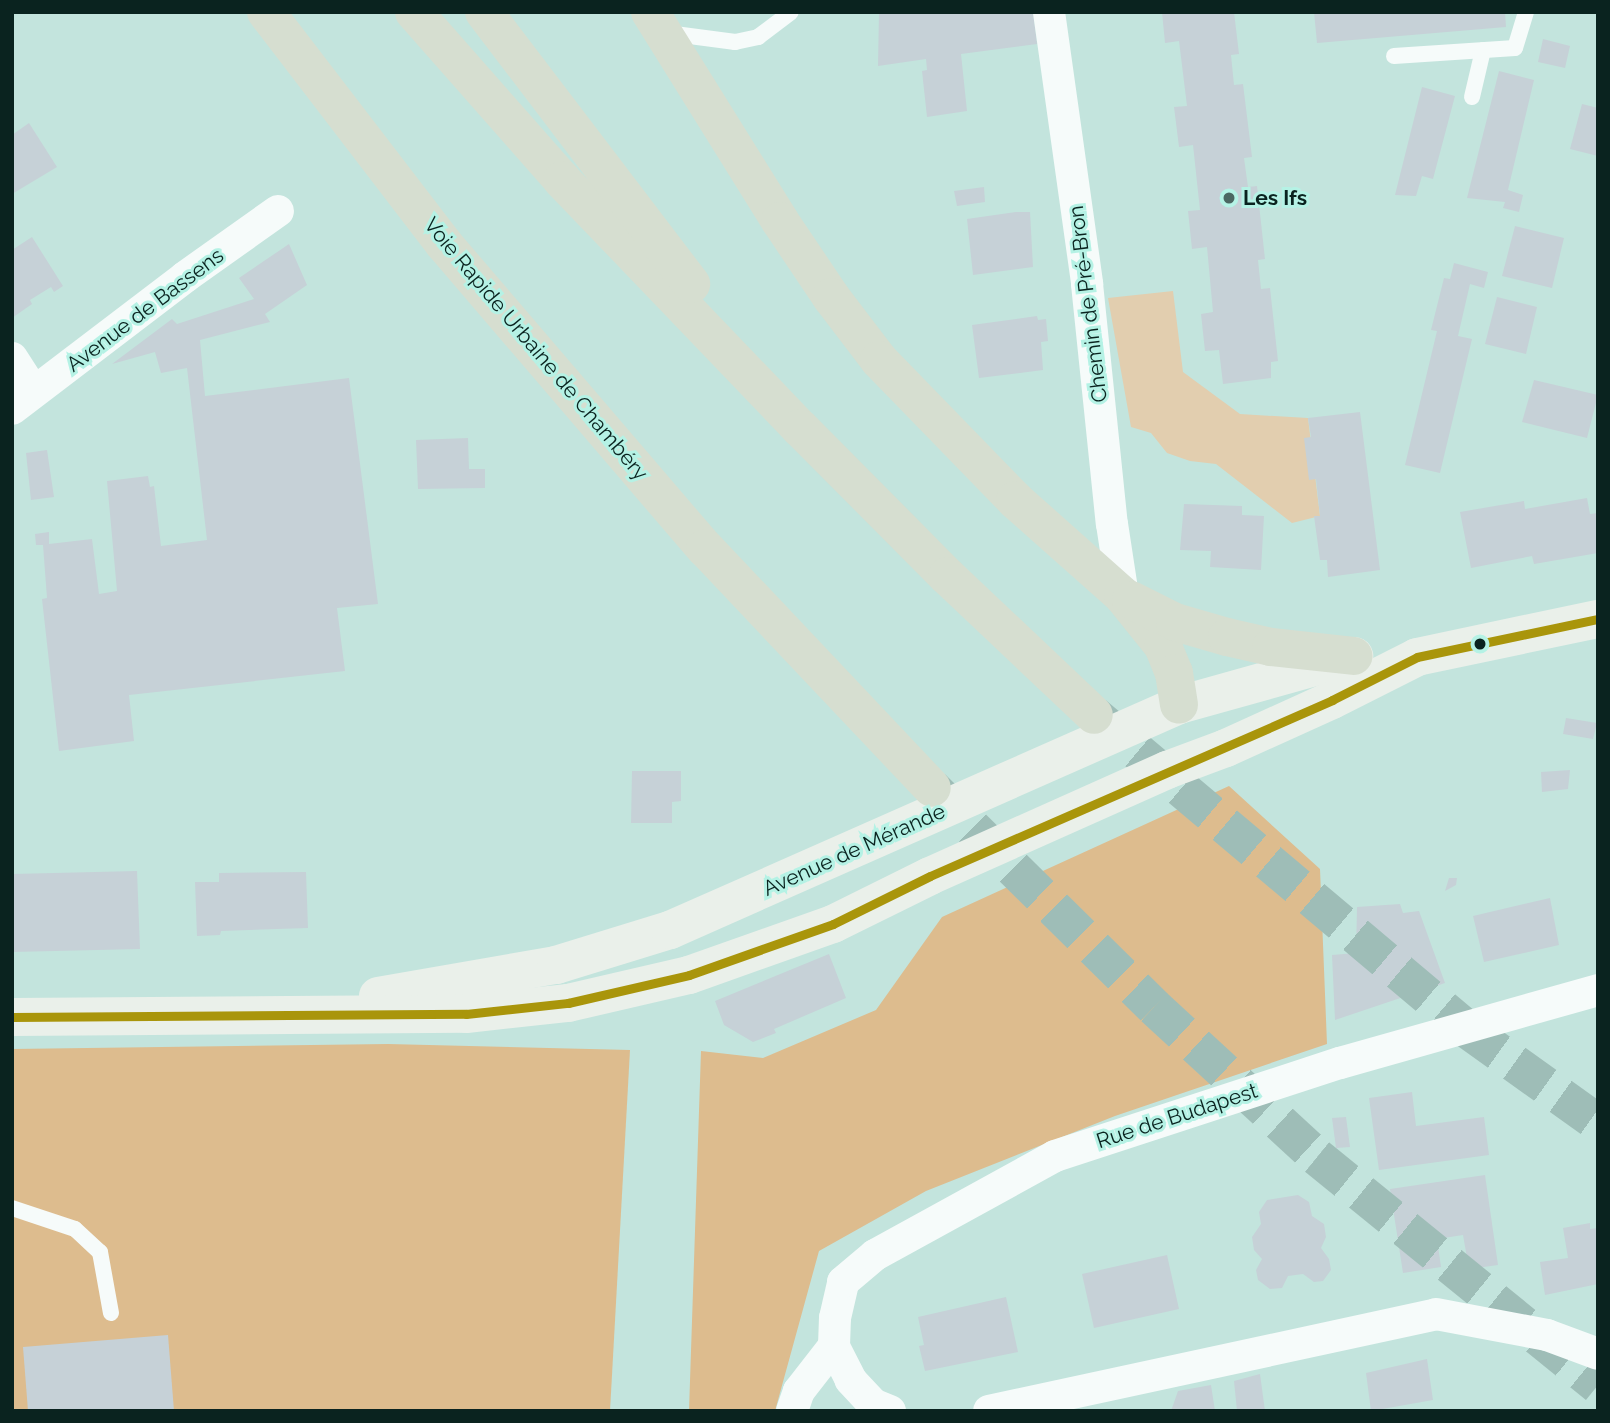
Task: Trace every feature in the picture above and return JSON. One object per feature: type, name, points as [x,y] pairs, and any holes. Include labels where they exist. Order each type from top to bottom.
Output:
[{"type":"highway","points":[[259,12],[296,53]]},
{"type":"highway","name":"Voie Rapide Urbaine de Chambéry","points":[[266,12],[444,244],[705,548],[821,674],[932,788]]},
{"type":"highway","points":[[414,12],[562,180],[800,428],[947,576],[1094,715]]},
{"type":"highway","points":[[484,12],[800,428]]},
{"type":"highway","points":[[657,23],[780,221],[831,297],[879,360],[1015,500],[1123,596],[1163,646],[1174,673],[1179,705]]},
{"type":"highway","points":[[1123,596],[1175,622],[1227,637],[1272,647],[1354,656]]},
{"type":"main road","name":"Avenue de Mérande","points":[[279,1013],[556,964],[670,930],[1179,705],[1354,656],[1417,657],[1598,619]]},
{"type":"main road","name":"Avenue de Mérande","points":[[12,1017],[279,1013],[466,1014],[568,1003],[689,975],[833,924],[930,876],[1167,770],[1226,748],[1332,701],[1417,657]]},
{"type":"main road","points":[[1167,770],[1177,735],[1179,705]]},
{"type":"street","name":"Chemin de Pré-Bron","points":[[1049,12],[1087,284],[1112,524],[1123,596]]},
{"type":"street","name":"Avenue de Bassens","points":[[23,401],[278,211]]},
{"type":"street","points":[[12,358],[23,401]]},
{"type":"street","name":"Rue de Budapest","points":[[834,1346],[835,1318],[843,1282],[876,1255],[1055,1156],[1340,1063],[1598,990]]},
{"type":"street","points":[[989,1411],[1436,1314],[1546,1335],[1598,1354]]},
{"type":"street","points":[[792,1411],[799,1391],[834,1346],[851,1380],[873,1404],[890,1411]]},
{"type":"lane","points":[[657,23],[735,41],[758,37],[791,12]]},
{"type":"lane","points":[[1394,56],[1515,48],[1526,12]]},
{"type":"lane","points":[[1472,97],[1483,50]]},
{"type":"lane","points":[[12,1208],[75,1229],[100,1252],[111,1313]]},
{"type":"lane","points":[[1546,1335],[1598,1338]]},
{"type":"shaded area","points":[[1173,291],[1183,372],[1240,414],[1308,418],[1320,516],[1292,523],[1216,464],[1190,461],[1167,453],[1151,433],[1131,427],[1108,298]]},
{"type":"shaded area","points":[[1229,786],[1320,869],[1327,1044],[1115,1116],[926,1191],[819,1251],[775,1411],[689,1411],[701,1051],[763,1058],[876,1010],[942,917]]},
{"type":"shaded area","points":[[388,1044],[630,1050],[610,1411],[12,1411],[12,1049]]},
{"type":"building","points":[[879,12],[1033,12],[1037,44],[961,54],[967,111],[927,117],[922,71],[927,70],[926,59],[878,66]]},
{"type":"building","name":"Les Ifs","points":[[1162,12],[1234,12],[1239,54],[1231,55],[1234,85],[1243,84],[1252,157],[1244,158],[1248,187],[1257,186],[1265,259],[1258,260],[1261,289],[1270,288],[1278,361],[1271,362],[1271,378],[1223,384],[1219,350],[1205,351],[1201,314],[1213,312],[1207,247],[1192,249],[1188,211],[1200,210],[1193,145],[1179,147],[1174,107],[1187,106],[1179,41],[1165,43]]},
{"type":"building","points":[[1314,12],[1505,12],[1506,27],[1317,43]]},
{"type":"building","points":[[1543,39],[1570,46],[1565,68],[1538,62]]},
{"type":"building","points":[[1499,71],[1534,80],[1508,190],[1523,195],[1519,212],[1503,208],[1505,202],[1467,198]]},
{"type":"building","points":[[1422,87],[1455,96],[1433,179],[1422,176],[1416,196],[1395,195]]},
{"type":"building","points":[[1582,104],[1598,108],[1598,156],[1570,149]]},
{"type":"building","points":[[29,123],[57,167],[12,194],[12,135]]},
{"type":"building","points":[[984,187],[985,202],[957,206],[954,191]]},
{"type":"building","points":[[1030,212],[1033,267],[973,275],[967,219]]},
{"type":"building","points":[[1515,226],[1564,238],[1552,288],[1502,276]]},
{"type":"building","points":[[32,237],[63,286],[54,292],[51,287],[30,300],[32,304],[12,318],[12,250]]},
{"type":"building","points":[[289,244],[307,285],[265,314],[270,322],[200,340],[205,396],[349,378],[378,604],[337,608],[345,671],[129,695],[134,741],[59,751],[42,599],[47,598],[43,545],[36,545],[35,534],[49,532],[49,544],[92,539],[99,594],[117,591],[107,481],[148,476],[150,487],[154,486],[161,546],[207,540],[187,368],[161,373],[155,352],[112,364],[172,319],[177,324],[254,299],[239,278]]},
{"type":"building","points":[[1454,263],[1488,272],[1484,288],[1470,284],[1458,336],[1472,339],[1440,473],[1405,465],[1437,331],[1431,330],[1444,278],[1450,279]]},
{"type":"building","points":[[1497,297],[1537,307],[1526,354],[1485,344]]},
{"type":"building","points":[[1037,316],[1038,320],[1046,319],[1048,341],[1041,342],[1043,370],[979,378],[972,325]]},
{"type":"building","points":[[1534,380],[1598,395],[1587,438],[1522,422]]},
{"type":"building","points":[[1360,412],[1380,570],[1328,577],[1327,560],[1320,560],[1314,516],[1320,516],[1316,479],[1309,480],[1304,438],[1311,437],[1308,418]]},
{"type":"building","points":[[468,438],[469,469],[485,469],[485,488],[418,489],[416,440]]},
{"type":"building","points":[[47,450],[54,497],[31,500],[26,453]]},
{"type":"building","points":[[1587,498],[1590,514],[1598,513],[1598,553],[1534,564],[1532,556],[1471,568],[1460,512],[1524,501],[1525,509]]},
{"type":"building","points":[[1184,504],[1242,506],[1242,515],[1264,516],[1261,570],[1210,567],[1211,551],[1180,550]]},
{"type":"building","points":[[1566,718],[1597,723],[1593,739],[1563,734]]},
{"type":"building","points":[[1570,770],[1568,789],[1542,792],[1541,772]]},
{"type":"building","points":[[632,771],[681,771],[681,801],[672,802],[672,823],[631,823]]},
{"type":"building","points":[[137,871],[140,949],[12,952],[12,874]]},
{"type":"building","points":[[306,872],[308,928],[221,931],[220,935],[197,936],[195,882],[219,882],[219,873]]},
{"type":"building","points":[[1449,878],[1457,878],[1456,885],[1445,891]]},
{"type":"building","points":[[1550,898],[1559,945],[1484,962],[1473,916]]},
{"type":"building","points":[[1400,904],[1403,913],[1419,911],[1445,983],[1335,1020],[1332,955],[1356,953],[1357,907]]},
{"type":"building","points":[[829,954],[846,998],[774,1029],[776,1033],[753,1042],[724,1025],[715,1001]]},
{"type":"building","points":[[1412,1092],[1416,1126],[1484,1117],[1489,1155],[1379,1170],[1369,1098]]},
{"type":"building","points":[[1346,1117],[1350,1147],[1336,1148],[1332,1118]]},
{"type":"building","points":[[1485,1175],[1498,1265],[1469,1269],[1463,1235],[1437,1239],[1441,1267],[1403,1273],[1390,1189]]},
{"type":"building","points":[[1298,1195],[1309,1202],[1312,1216],[1324,1224],[1326,1237],[1321,1248],[1329,1259],[1331,1270],[1323,1281],[1314,1282],[1303,1274],[1288,1276],[1282,1288],[1270,1289],[1258,1280],[1256,1270],[1262,1259],[1254,1250],[1252,1237],[1261,1224],[1259,1212],[1267,1200]]},
{"type":"building","points":[[1590,1223],[1590,1229],[1598,1228],[1598,1284],[1545,1295],[1540,1262],[1568,1258],[1563,1228]]},
{"type":"building","points":[[1167,1255],[1179,1309],[1094,1328],[1082,1274]]},
{"type":"building","points":[[1006,1297],[1018,1352],[925,1371],[919,1346],[924,1345],[918,1317]]},
{"type":"building","points":[[168,1335],[174,1411],[28,1411],[23,1347]]},
{"type":"building","points":[[1427,1359],[1433,1400],[1371,1411],[1366,1373]]},
{"type":"building","points":[[1260,1374],[1265,1411],[1237,1411],[1234,1381]]},
{"type":"building","points":[[1211,1385],[1215,1411],[1171,1411],[1178,1391]]},
{"type":"tunnel","points":[[1094,715],[1468,1030],[1598,1123]]},
{"type":"tunnel","points":[[932,788],[1154,1007],[1317,1157],[1598,1385]]},
{"type":"transit line","points":[[12,1017],[466,1014],[568,1003],[689,975],[833,924],[930,876],[1332,700],[1417,657],[1598,619]]},
{"type":"place","name":"Les Ifs","points":[[1229,198]]}]
